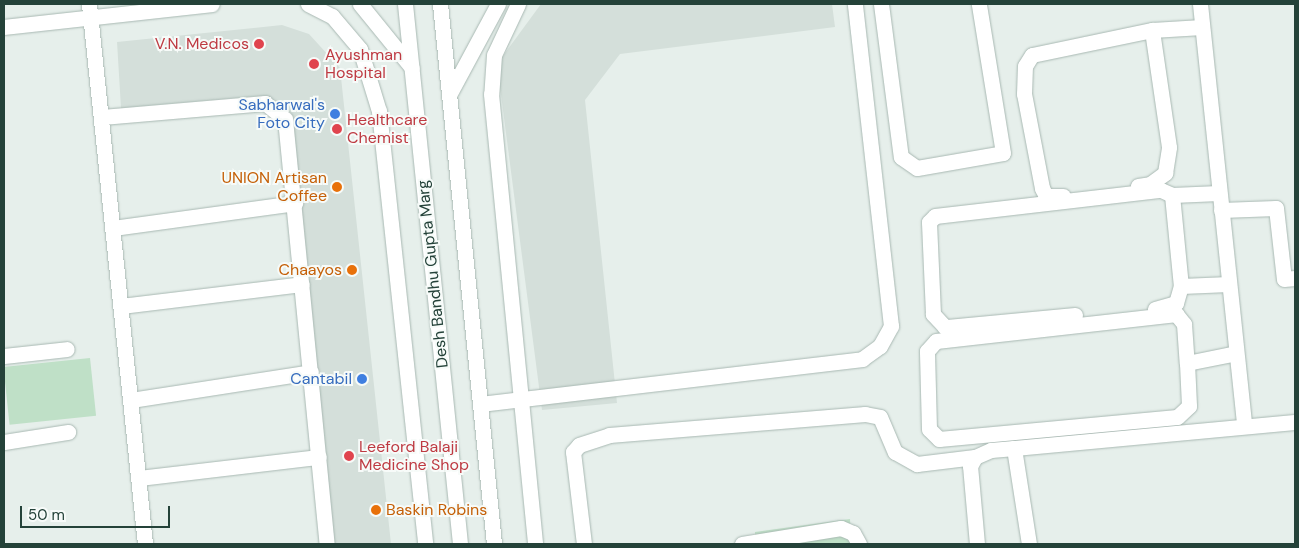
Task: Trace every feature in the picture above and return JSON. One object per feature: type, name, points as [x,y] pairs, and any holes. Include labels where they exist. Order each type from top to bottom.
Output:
[{"type":"street","points":[[4,27],[91,11],[212,4]]},
{"type":"street","points":[[308,4],[332,16],[360,49],[379,112],[425,544]]},
{"type":"street","points":[[360,4],[412,68]]},
{"type":"street","name":"Desh Bandhu Gupta Marg","points":[[405,4],[460,544]]},
{"type":"street","name":"Desh Bandhu Gupta Marg","points":[[440,4],[494,544]]},
{"type":"street","points":[[449,96],[498,4]]},
{"type":"street","points":[[518,4],[494,55],[491,94],[523,398],[535,544]]},
{"type":"street","points":[[480,404],[862,360],[880,346],[891,326],[854,4]]},
{"type":"street","points":[[881,4],[902,157],[917,168],[1003,152],[978,4]]},
{"type":"street","points":[[1200,4],[1244,425]]},
{"type":"street","points":[[91,11],[146,544]]},
{"type":"street","points":[[1152,30],[1169,147],[1165,173],[1150,184],[1046,196],[1024,94],[1024,66],[1032,55],[1048,49],[1152,30],[1202,27]]},
{"type":"street","points":[[102,117],[264,103],[285,119],[295,203],[327,544]]},
{"type":"street","points":[[1172,196],[1181,286],[1169,307],[945,327],[932,314],[928,229],[935,216],[1161,190],[1172,196],[1219,192]]},
{"type":"street","points":[[114,228],[295,203]]},
{"type":"street","points":[[1221,210],[1276,208],[1284,279],[1295,278]]},
{"type":"street","points":[[121,306],[302,284]]},
{"type":"street","points":[[1181,286],[1229,284]]},
{"type":"street","points":[[1176,314],[1184,324],[1187,363],[1189,406],[1177,417],[939,439],[929,429],[927,351],[936,341],[1176,314]]},
{"type":"street","points":[[4,356],[67,349]]},
{"type":"street","points":[[1187,363],[1236,353]]},
{"type":"street","points":[[131,400],[311,372]]},
{"type":"street","points":[[584,544],[573,452],[579,445],[609,435],[865,414],[880,417],[895,452],[917,464],[975,457],[1014,448],[1244,425],[1295,422]]},
{"type":"street","points":[[4,442],[68,432]]},
{"type":"street","points":[[1014,448],[1029,544]]},
{"type":"street","points":[[138,478],[319,457]]},
{"type":"street","points":[[975,457],[970,466],[977,544]]},
{"type":"street","points":[[742,544],[841,528],[852,533],[859,544]]},
{"type":"shaded area","points":[[541,4],[832,4],[835,27],[620,54],[585,100],[617,403],[542,410],[497,64]]},
{"type":"shaded area","points":[[282,25],[309,34],[340,68],[391,544],[333,544],[292,120],[259,96],[121,108],[117,42]]},
{"type":"green space","points":[[90,358],[96,416],[10,425],[4,367]]},
{"type":"green space","points":[[850,519],[851,544],[755,544],[755,532]]},
{"type":"place","name":"V.N. Medicos","points":[[259,44]]},
{"type":"place","name":"Ayushman Hospital","points":[[314,64]]},
{"type":"place","name":"Sabharwal's Foto City","points":[[335,114]]},
{"type":"place","name":"Healthcare Chemist","points":[[337,129]]},
{"type":"place","name":"UNION Artisan Coffee","points":[[337,187]]},
{"type":"place","name":"Chaayos","points":[[352,270]]},
{"type":"place","name":"Cantabil","points":[[362,379]]},
{"type":"place","name":"Leeford Balaji Medicine Shop","points":[[349,456]]},
{"type":"place","name":"Baskin Robins","points":[[376,510]]}]
